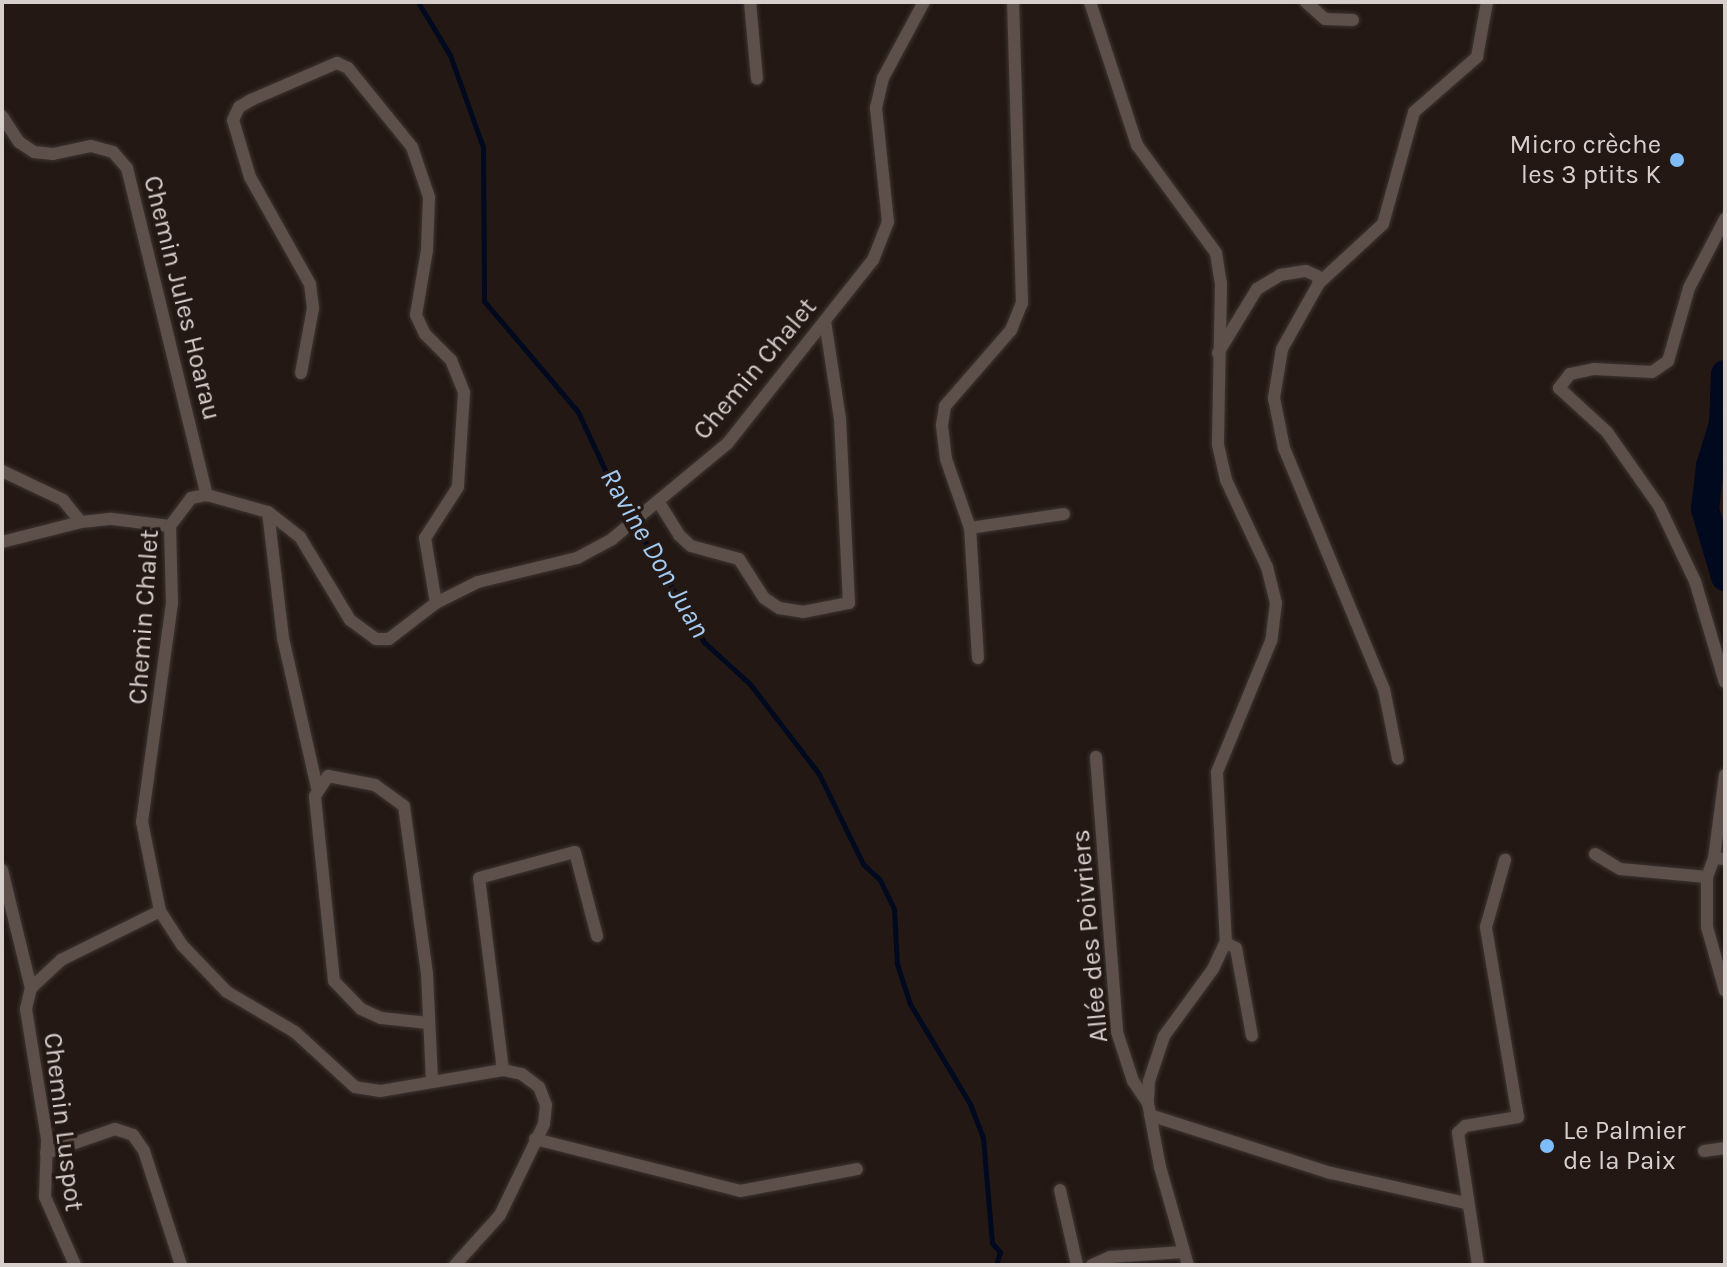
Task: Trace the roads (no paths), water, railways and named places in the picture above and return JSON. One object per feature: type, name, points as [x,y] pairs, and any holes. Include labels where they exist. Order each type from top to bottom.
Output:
[{"type":"street","points":[[750,2],[757,79]]},
{"type":"street","name":"Chemin Chalet","points":[[503,1070],[380,1091],[343,1079],[295,1032],[209,976],[160,911],[146,860],[142,822],[172,603],[170,526],[191,498],[207,495],[268,512],[300,537],[350,620],[366,635],[389,639],[436,603],[478,582],[577,558],[612,539],[727,444],[825,321],[884,239],[888,222],[876,108],[883,78],[924,2]]},
{"type":"street","points":[[978,658],[970,528],[946,459],[942,425],[945,406],[1011,330],[1022,303],[1013,2]]},
{"type":"street","points":[[1090,2],[1137,145],[1216,253],[1218,353],[1215,409],[1226,480],[1267,567],[1276,603],[1271,641],[1217,772],[1226,943],[1213,969],[1164,1036],[1154,1058],[1149,1109],[1186,1258],[1110,1257],[1092,1265]]},
{"type":"street","points":[[1306,2],[1325,19],[1353,20]]},
{"type":"street","points":[[1398,759],[1384,689],[1376,679],[1284,448],[1274,398],[1282,349],[1319,283],[1383,224],[1414,112],[1477,57],[1487,2]]},
{"type":"street","points":[[301,373],[313,308],[310,284],[250,177],[233,120],[239,107],[326,64],[348,68],[412,147],[423,170],[430,229],[416,315],[425,334],[451,360],[464,393],[458,487],[425,538],[436,603]]},
{"type":"street","name":"Chemin Jules Hoarau","points":[[2,116],[19,142],[34,152],[53,154],[91,146],[113,152],[127,168],[207,495]]},
{"type":"street","points":[[1725,219],[1689,288],[1668,361],[1652,372],[1594,369],[1570,374],[1559,388],[1607,432],[1659,506],[1695,581],[1725,682]]},
{"type":"street","points":[[1218,353],[1257,289],[1280,275],[1306,271],[1319,283]]},
{"type":"street","points":[[655,504],[685,540],[739,559],[764,598],[779,608],[813,611],[849,603],[840,419],[825,321]]},
{"type":"street","points":[[2,471],[63,500],[81,522]]},
{"type":"street","points":[[268,512],[283,638],[317,788],[334,981],[361,1009],[381,1018],[428,1023]]},
{"type":"street","points":[[970,528],[1064,514]]},
{"type":"street","points":[[2,542],[81,522],[112,519],[170,526]]},
{"type":"street","name":"Allée des Poivriers","points":[[1096,757],[1117,1032],[1133,1081],[1149,1109]]},
{"type":"street","points":[[317,788],[338,774],[387,790],[404,806],[427,974],[432,1082]]},
{"type":"street","points":[[1725,775],[1719,859],[1707,877],[1707,927],[1725,991]]},
{"type":"street","points":[[455,1265],[500,1215],[535,1139],[546,1105],[539,1087],[503,1070],[479,878],[575,852],[597,936]]},
{"type":"street","points":[[1595,854],[1620,869],[1707,877]]},
{"type":"street","points":[[1478,1265],[1465,1203],[1458,1133],[1465,1126],[1518,1117],[1486,927],[1505,860]]},
{"type":"street","name":"Chemin Luspot","points":[[2,870],[31,988],[26,1009],[46,1153],[45,1197],[75,1265]]},
{"type":"street","points":[[31,988],[61,960],[160,911]]},
{"type":"street","points":[[1226,943],[1236,948],[1252,1036]]},
{"type":"street","points":[[1149,1109],[1331,1173],[1465,1203]]},
{"type":"street","points":[[46,1153],[115,1129],[133,1135],[144,1151],[181,1265]]},
{"type":"street","points":[[535,1139],[740,1191],[857,1169]]},
{"type":"street","points":[[1704,1151],[1725,1148]]},
{"type":"street","points":[[1060,1190],[1077,1265]]},
{"type":"waterway","name":"Ravine Don Juan","points":[[418,2],[450,55],[483,147],[484,301],[578,412],[613,487],[704,642],[750,684],[819,774],[863,864],[880,880],[894,909],[897,964],[910,1004],[970,1104],[983,1138],[992,1243],[1000,1252],[996,1265]]},
{"type":"waterway","points":[[1725,374],[1723,424],[1710,466],[1705,509],[1725,577]]},
{"type":"place","name":"Micro crèche les 3 ptits K","points":[[1677,160]]},
{"type":"place","name":"Le Palmier de la Paix","points":[[1547,1146]]}]
